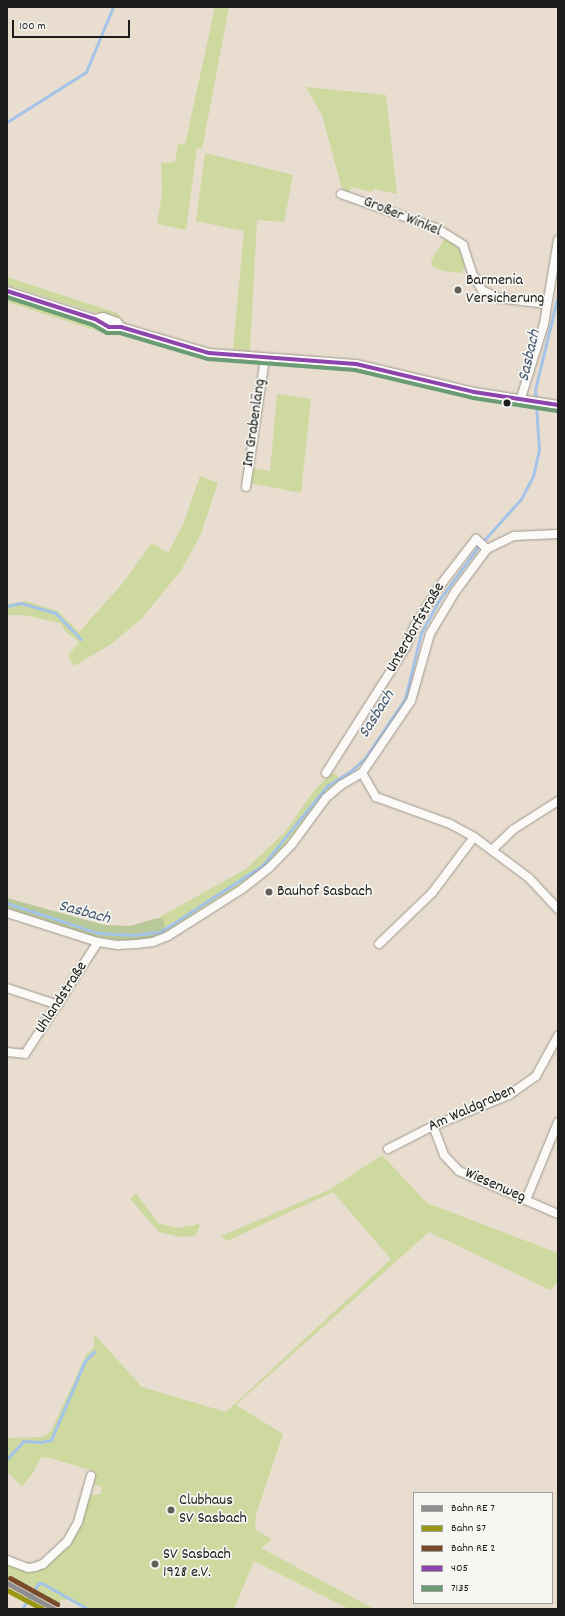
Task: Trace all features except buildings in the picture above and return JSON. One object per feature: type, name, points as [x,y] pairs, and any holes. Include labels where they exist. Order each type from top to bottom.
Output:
[{"type":"street","name":"Großer Winkel","points":[[341,194],[436,228],[463,245],[473,275],[482,290],[498,298],[547,304]]},
{"type":"street","points":[[524,399],[544,324],[558,240]]},
{"type":"street","points":[[7,291],[95,319],[109,327],[124,328],[209,353],[356,364],[474,392],[558,405]]},
{"type":"street","name":"Im Grabenläng","points":[[246,487],[265,358]]},
{"type":"street","points":[[7,913],[98,942],[118,945],[153,942],[168,936],[269,868],[292,844],[326,798],[341,785],[362,773],[411,701],[430,634],[455,592],[486,548],[514,536],[558,534]]},
{"type":"street","name":"Unterdorfstraße","points":[[326,773],[406,647],[415,625],[439,587],[476,539],[486,548]]},
{"type":"street","points":[[362,773],[376,797],[450,824],[474,838],[529,878],[558,909]]},
{"type":"street","points":[[492,850],[514,829],[558,801]]},
{"type":"street","points":[[379,944],[432,893],[474,838]]},
{"type":"street","name":"Uhlandstraße","points":[[7,1052],[26,1054],[98,942]]},
{"type":"street","points":[[7,988],[58,1005]]},
{"type":"street","name":"Am Waldgraben","points":[[388,1149],[433,1126],[512,1094],[536,1076],[558,1039]]},
{"type":"street","points":[[526,1200],[558,1122]]},
{"type":"street","name":"Wiesenweg","points":[[433,1126],[444,1155],[459,1171],[558,1214]]},
{"type":"street","points":[[7,1560],[28,1568],[35,1567],[43,1564],[68,1542],[78,1522],[91,1476]]},
{"type":"green space","points":[[215,7],[229,7],[202,149],[197,148],[186,230],[157,224],[162,194],[161,163],[175,162],[178,143],[185,145]]},
{"type":"green space","points":[[306,87],[386,95],[397,194],[374,189],[372,192],[351,187],[349,194],[342,189],[322,115]]},
{"type":"green space","points":[[205,153],[293,175],[284,222],[257,220],[250,351],[233,349],[244,231],[196,221]]},
{"type":"green space","points":[[446,237],[463,253],[466,264],[461,273],[443,271],[432,266],[431,261]]},
{"type":"green space","points":[[7,277],[117,313],[123,321],[7,285]]},
{"type":"green space","points":[[7,297],[103,328],[104,333],[7,302]]},
{"type":"green space","points":[[277,394],[311,399],[301,493],[250,483],[252,468],[270,471]]},
{"type":"green space","points":[[200,476],[218,483],[201,534],[180,572],[142,618],[111,644],[74,666],[68,656],[79,642],[66,632],[60,623],[24,615],[7,615],[7,604],[26,601],[58,611],[79,632],[122,584],[152,543],[168,553],[183,525]]},
{"type":"green space","points":[[332,772],[342,780],[327,791],[289,844],[244,884],[163,935],[163,919],[158,918],[246,869],[285,832],[313,792]]},
{"type":"green space","points":[[7,898],[104,925],[130,926],[158,918],[163,919],[166,931],[163,935],[139,942],[95,937],[7,908]]},
{"type":"green space","points":[[382,1155],[427,1203],[558,1253],[558,1282],[550,1290],[429,1232],[236,1405],[283,1434],[256,1515],[255,1530],[272,1539],[261,1548],[374,1609],[349,1609],[254,1561],[234,1609],[85,1609],[69,1600],[61,1600],[59,1607],[7,1578],[7,1564],[28,1572],[46,1566],[71,1542],[80,1526],[89,1495],[101,1494],[102,1488],[93,1483],[97,1472],[50,1458],[41,1457],[33,1473],[22,1486],[7,1472],[7,1438],[39,1437],[46,1435],[52,1429],[86,1355],[94,1347],[94,1334],[142,1387],[226,1412],[391,1259],[333,1192],[227,1241],[221,1236],[331,1189]]},
{"type":"green space","points":[[136,1193],[158,1223],[177,1228],[200,1224],[196,1236],[180,1237],[159,1232],[130,1199]]},
{"type":"waterway","points":[[7,122],[86,72],[113,7]]},
{"type":"waterway","name":"Sasbach","points":[[7,903],[98,933],[134,935],[160,932],[263,865],[327,786],[351,771],[366,757],[405,699],[421,633],[440,599],[478,547],[521,499],[533,476],[539,450],[535,390],[558,295]]},
{"type":"waterway","points":[[7,606],[21,603],[56,613],[81,639]]},
{"type":"waterway","points":[[7,1459],[24,1441],[41,1442],[51,1440],[85,1361],[94,1352]]},
{"type":"waterway","points":[[22,1609],[38,1584],[42,1583],[88,1609]]},
{"type":"transit line","name":"405","points":[[7,291],[95,319],[109,327],[121,327],[209,353],[356,364],[474,392],[558,405]]},
{"type":"transit line","name":"7135","points":[[7,297],[93,325],[107,333],[120,333],[208,359],[355,370],[473,398],[557,411]]},
{"type":"transit line","points":[[10,1578],[57,1604]]},
{"type":"transit line","points":[[7,1583],[54,1609]]},
{"type":"rail line","name":"S7","points":[[7,1590],[42,1609]]},
{"type":"place","name":"Barmenia Versicherung","points":[[458,290]]},
{"type":"place","name":"Bauhof Sasbach","points":[[269,892]]},
{"type":"place","name":"Clubhaus SV Sasbach","points":[[171,1510]]},
{"type":"place","name":"SV Sasbach 1928 e.V.","points":[[155,1564]]}]
